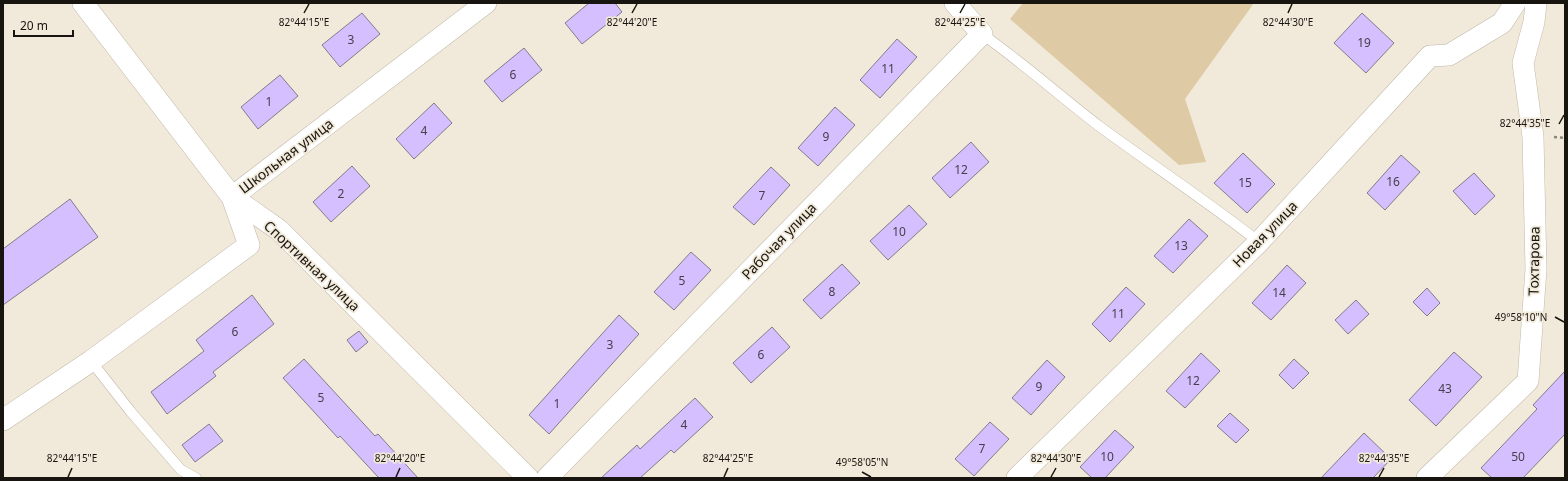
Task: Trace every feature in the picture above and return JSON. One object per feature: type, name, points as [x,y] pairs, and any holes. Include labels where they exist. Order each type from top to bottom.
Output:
[{"type":"street","name":"Спортивная улица","points":[[82,3],[232,197],[278,230],[528,478]]},
{"type":"street","name":"Школьная улица","points":[[3,420],[91,361],[249,245],[232,197],[486,3]]},
{"type":"street","points":[[955,3],[982,34]]},
{"type":"street","name":"Новая улица","points":[[1017,478],[1259,242],[1430,56],[1449,55],[1502,23],[1516,3]]},
{"type":"street","name":"Тохтарова","points":[[1427,478],[1528,381],[1536,269],[1533,137],[1523,63],[1534,22],[1536,3]]},
{"type":"street","name":"Рабочая улица","points":[[547,478],[982,34]]},
{"type":"lane","points":[[982,34],[1019,60],[1100,126],[1213,206],[1259,242]]},
{"type":"lane","points":[[91,361],[131,412],[181,470],[196,478]]},
{"type":"shaded area","points":[[1023,3],[1254,3],[1185,99],[1206,162],[1179,165],[1010,19]]},
{"type":"building","points":[[589,3],[615,3],[622,12],[582,44],[565,23]]},
{"type":"building","points":[[362,13],[380,34],[340,67],[322,45]]},
{"type":"building","points":[[1362,13],[1394,43],[1366,73],[1334,43]]},
{"type":"building","points":[[897,39],[917,57],[880,98],[860,80]]},
{"type":"building","points":[[524,48],[542,70],[502,102],[484,81]]},
{"type":"building","points":[[280,75],[298,96],[258,129],[241,107]]},
{"type":"building","points":[[434,103],[452,123],[414,159],[396,139]]},
{"type":"building","points":[[835,107],[855,125],[818,166],[798,148]]},
{"type":"building","points":[[971,142],[989,162],[950,198],[932,178]]},
{"type":"building","points":[[1243,153],[1275,184],[1247,213],[1214,183]]},
{"type":"building","points":[[1401,155],[1420,172],[1385,210],[1367,193]]},
{"type":"building","points":[[352,166],[370,186],[331,222],[313,202]]},
{"type":"building","points":[[771,167],[790,185],[754,225],[733,207]]},
{"type":"building","points":[[1474,173],[1495,196],[1475,215],[1453,191]]},
{"type":"building","points":[[70,199],[98,237],[3,305],[3,249]]},
{"type":"building","points":[[909,205],[927,224],[888,260],[870,241]]},
{"type":"building","points":[[1189,219],[1208,236],[1173,273],[1154,256]]},
{"type":"building","points":[[691,252],[711,270],[674,310],[654,292]]},
{"type":"building","points":[[842,264],[860,283],[821,319],[803,300]]},
{"type":"building","points":[[1287,265],[1306,283],[1271,320],[1252,303]]},
{"type":"building","points":[[1126,287],[1145,304],[1110,342],[1092,324]]},
{"type":"building","points":[[1427,288],[1440,303],[1427,316],[1413,302]]},
{"type":"building","points":[[252,295],[274,324],[213,372],[216,376],[167,414],[151,392],[204,351],[196,340]]},
{"type":"building","points":[[1356,300],[1369,314],[1348,334],[1335,320]]},
{"type":"building","points":[[619,315],[639,334],[549,434],[529,415]]},
{"type":"building","points":[[772,327],[790,347],[751,383],[733,363]]},
{"type":"building","points":[[359,331],[368,342],[356,352],[347,340]]},
{"type":"building","points":[[1454,352],[1482,377],[1436,426],[1409,400]]},
{"type":"building","points":[[1201,353],[1220,371],[1185,408],[1166,391]]},
{"type":"building","points":[[304,359],[375,436],[378,434],[418,478],[379,478],[340,436],[338,438],[283,378]]},
{"type":"building","points":[[1294,359],[1309,373],[1293,389],[1279,375]]},
{"type":"building","points":[[1047,360],[1065,377],[1031,415],[1012,398]]},
{"type":"building","points":[[1565,371],[1565,434],[1523,478],[1492,478],[1481,468],[1537,409],[1533,405]]},
{"type":"building","points":[[695,398],[713,417],[674,453],[671,450],[640,478],[601,478],[637,445],[640,449]]},
{"type":"building","points":[[1230,413],[1249,430],[1236,443],[1217,426]]},
{"type":"building","points":[[990,422],[1009,439],[974,476],[955,459]]},
{"type":"building","points":[[209,424],[223,441],[195,462],[182,445]]},
{"type":"building","points":[[1115,430],[1134,447],[1105,478],[1092,478],[1080,467]]},
{"type":"building","points":[[1364,433],[1391,459],[1373,478],[1321,478]]}]
